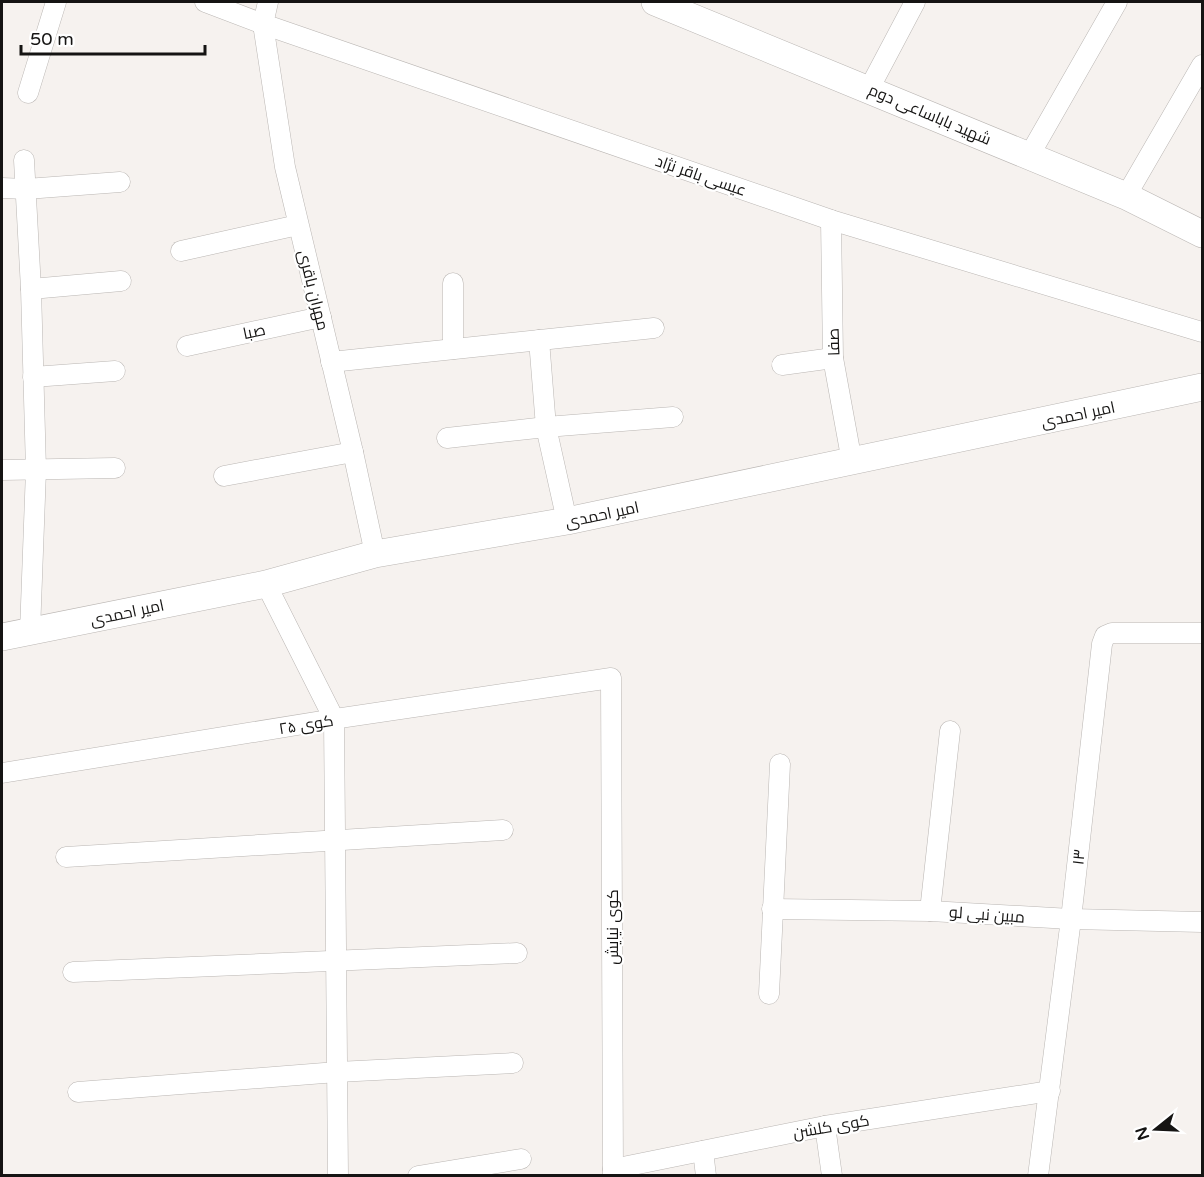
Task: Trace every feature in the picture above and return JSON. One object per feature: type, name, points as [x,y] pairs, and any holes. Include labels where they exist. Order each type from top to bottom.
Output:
[{"type":"main road","name":"شهید باباساعی دوم","points":[[655,2],[688,8],[869,89],[1126,196],[1203,234]]},
{"type":"main road","name":"امیر احمدی","points":[[2,638],[266,584],[375,554],[567,521],[1203,387]]},
{"type":"street","points":[[28,93],[56,2]]},
{"type":"street","name":"عیسی باقر نژاد","points":[[205,2],[262,24],[831,220],[1203,332]]},
{"type":"street","points":[[262,24],[268,2]]},
{"type":"street","points":[[869,89],[915,2]]},
{"type":"street","points":[[1029,156],[1117,2]]},
{"type":"street","name":"مهران باقری","points":[[262,24],[285,167],[375,554]]},
{"type":"street","points":[[1126,196],[1203,65]]},
{"type":"street","points":[[24,160],[31,288],[36,470],[30,632]]},
{"type":"street","points":[[2,188],[26,189],[120,182]]},
{"type":"street","name":"صفا","points":[[831,220],[833,358],[852,462]]},
{"type":"street","points":[[181,251],[298,225]]},
{"type":"street","points":[[31,288],[121,281]]},
{"type":"street","points":[[453,283],[453,349]]},
{"type":"street","name":"صبا","points":[[187,346],[321,317]]},
{"type":"street","points":[[332,362],[654,328]]},
{"type":"street","points":[[539,340],[546,427],[567,521]]},
{"type":"street","points":[[782,365],[833,358]]},
{"type":"street","points":[[33,377],[115,371]]},
{"type":"street","points":[[447,438],[673,417]]},
{"type":"street","points":[[224,476],[353,452]]},
{"type":"street","points":[[2,470],[115,468]]},
{"type":"street","points":[[266,584],[334,719],[338,1176]]},
{"type":"street","name":"۱۳","points":[[1038,1176],[1071,919],[1102,644],[1105,636],[1112,633],[1203,633]]},
{"type":"street","name":"کوی ۲۵","points":[[2,773],[334,719],[611,678]]},
{"type":"street","name":"کوی نیایش","points":[[611,678],[613,1172]]},
{"type":"street","points":[[930,911],[950,731]]},
{"type":"street","points":[[770,994],[780,764]]},
{"type":"street","points":[[66,857],[502,830]]},
{"type":"street","name":"مبین نبی لو","points":[[772,909],[930,911],[1071,919],[1203,922]]},
{"type":"street","points":[[73,972],[517,953]]},
{"type":"street","points":[[78,1092],[337,1072],[513,1063]]},
{"type":"street","name":"کوی کلشن","points":[[613,1172],[825,1126],[1050,1090]]},
{"type":"street","points":[[825,1126],[832,1176]]},
{"type":"street","points":[[703,1151],[706,1176]]},
{"type":"street","points":[[418,1176],[521,1159]]}]
